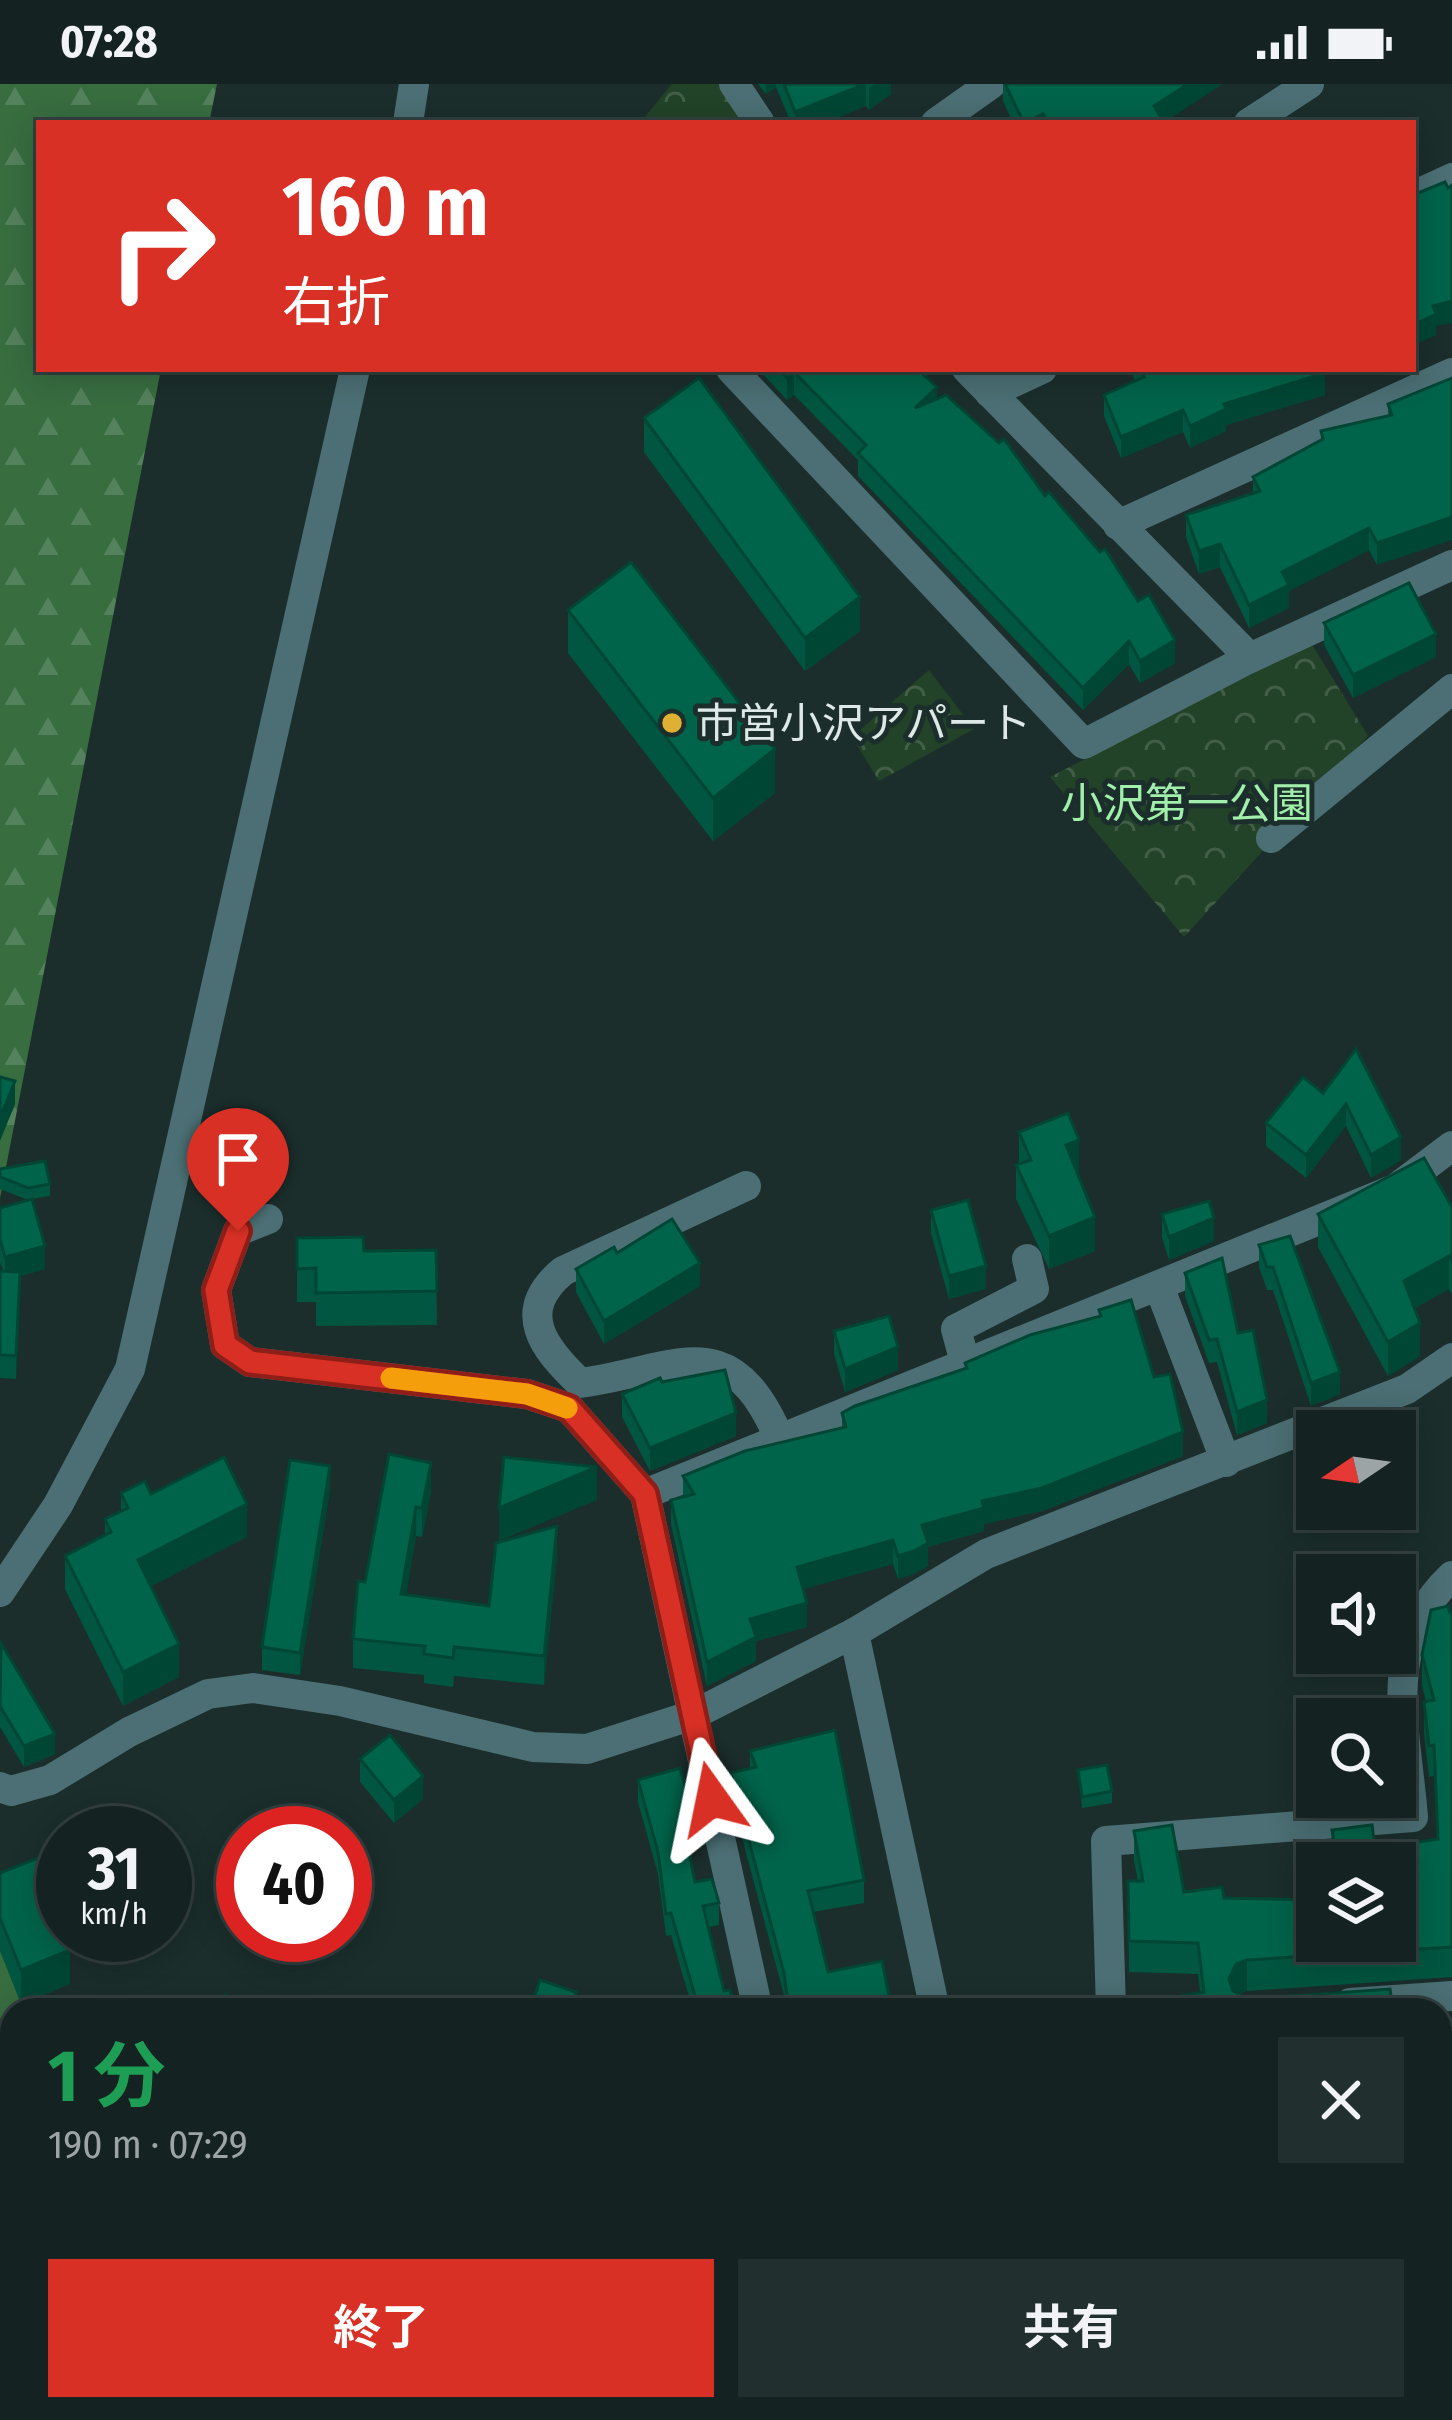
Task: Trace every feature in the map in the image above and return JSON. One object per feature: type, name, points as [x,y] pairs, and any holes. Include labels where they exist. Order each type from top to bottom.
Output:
[{"type":"street","points":[[408,120],[414,84]]},
{"type":"street","points":[[734,84],[758,120]]},
{"type":"street","points":[[970,114],[992,84]]},
{"type":"street","points":[[1254,120],[1309,84]]},
{"type":"street","points":[[1416,195],[1452,178]]},
{"type":"street","points":[[0,1592],[58,1505],[130,1370],[354,372]]},
{"type":"street","points":[[734,372],[1084,744],[1250,658],[1452,565]]},
{"type":"street","points":[[970,372],[1250,658]]},
{"type":"street","points":[[990,393],[1036,372]]},
{"type":"street","points":[[1118,525],[1452,373]]},
{"type":"street","points":[[1270,838],[1452,688]]},
{"type":"street","points":[[645,1494],[1395,1189],[1452,1146]]},
{"type":"street","points":[[746,1186],[563,1271],[544,1287],[536,1315],[549,1353],[580,1383],[673,1361],[723,1365],[762,1397],[780,1440]]},
{"type":"street","points":[[268,1219],[238,1231],[216,1290],[225,1345],[250,1362],[527,1394],[569,1408],[645,1494],[755,1998]]},
{"type":"street","points":[[966,1366],[956,1329],[1034,1289],[1027,1259]]},
{"type":"street","points":[[1160,1288],[1226,1462]]},
{"type":"street","points":[[0,1787],[10,1790],[50,1780],[130,1732],[208,1694],[254,1688],[340,1701],[533,1747],[587,1749],[694,1715],[854,1633],[986,1554],[1407,1389],[1452,1358]]},
{"type":"street","points":[[1112,1998],[1106,1841],[1413,1817],[1401,1671],[1422,1605],[1452,1576]]},
{"type":"street","points":[[854,1633],[932,1998]]},
{"type":"green space","points":[[0,84],[217,84],[210,120],[36,120],[36,372],[160,372],[0,1198]]},
{"type":"green space","points":[[672,84],[723,84],[750,120],[642,120]]},
{"type":"green space","name":"小沢第一公園","points":[[1311,643],[1368,736],[1184,937],[1050,777]]},
{"type":"green space","points":[[929,670],[974,729],[879,781],[852,737]]},
{"type":"green space","points":[[0,1938],[36,1998],[0,1998]]},
{"type":"building","points":[[784,84],[865,84],[795,112]]},
{"type":"building","points":[[1005,84],[1188,84],[1154,106],[1162,120],[1047,120],[1043,114],[1023,120]]},
{"type":"building","points":[[1445,182],[1448,188],[1452,185],[1452,301],[1433,306],[1436,314],[1416,324],[1416,194]]},
{"type":"building","points":[[794,372],[920,372],[937,387],[915,408],[946,395],[999,443],[1004,439],[1045,496],[1049,492],[1100,552],[1105,549],[1138,601],[1149,595],[1175,640],[1140,661],[1129,641],[1083,688],[858,453],[866,445]]},
{"type":"building","points":[[1142,372],[1325,373],[1224,404],[1226,409],[1190,426],[1183,410],[1121,437],[1104,395],[1144,377]]},
{"type":"building","name":"市営小沢アパート","points":[[699,378],[860,597],[805,638],[644,418]]},
{"type":"building","points":[[1452,378],[1452,517],[1377,543],[1369,528],[1282,572],[1289,585],[1249,605],[1220,544],[1199,551],[1186,515],[1260,491],[1253,477],[1323,439],[1321,431],[1392,415],[1388,404]]},
{"type":"building","points":[[631,562],[775,749],[713,798],[568,610]]},
{"type":"building","points":[[1409,583],[1436,634],[1353,675],[1324,623]]},
{"type":"building","points":[[1356,1049],[1401,1137],[1371,1155],[1346,1104],[1306,1155],[1266,1123],[1303,1077],[1323,1093]]},
{"type":"building","points":[[0,1077],[15,1081],[0,1118]]},
{"type":"building","points":[[1068,1113],[1079,1140],[1066,1145],[1095,1217],[1049,1236],[1016,1165],[1031,1160],[1019,1132]]},
{"type":"building","points":[[1424,1158],[1452,1207],[1452,1261],[1449,1256],[1404,1281],[1420,1323],[1388,1342],[1318,1214]]},
{"type":"building","points":[[45,1161],[50,1184],[28,1188],[0,1177],[0,1169]]},
{"type":"building","points":[[32,1199],[45,1246],[5,1257],[0,1208]]},
{"type":"building","points":[[968,1200],[986,1266],[949,1276],[931,1210]]},
{"type":"building","points":[[1209,1201],[1214,1218],[1169,1237],[1162,1214]]},
{"type":"building","points":[[672,1219],[700,1263],[604,1321],[576,1269],[614,1247],[617,1253]]},
{"type":"building","points":[[1290,1236],[1340,1372],[1311,1383],[1273,1267],[1267,1267],[1259,1245]]},
{"type":"building","points":[[363,1237],[364,1251],[436,1250],[437,1291],[316,1293],[316,1268],[297,1269],[297,1238]]},
{"type":"building","points":[[1222,1258],[1238,1333],[1253,1330],[1267,1400],[1237,1412],[1217,1339],[1209,1340],[1185,1273]]},
{"type":"building","points":[[0,1271],[20,1272],[16,1356],[0,1355]]},
{"type":"building","points":[[1131,1300],[1154,1377],[1170,1374],[1183,1432],[1042,1488],[982,1501],[984,1508],[922,1525],[928,1543],[914,1551],[898,1556],[893,1540],[797,1567],[807,1603],[750,1619],[756,1637],[707,1662],[671,1500],[694,1494],[683,1476],[745,1451],[846,1427],[842,1413],[855,1406],[967,1368],[965,1363],[1030,1335],[1101,1316],[1099,1310]]},
{"type":"building","points":[[889,1316],[898,1347],[845,1369],[834,1331]]},
{"type":"building","points":[[725,1370],[736,1413],[650,1448],[622,1394],[660,1378],[662,1382]]},
{"type":"building","points":[[389,1454],[431,1463],[422,1508],[416,1507],[401,1594],[489,1606],[496,1543],[557,1526],[544,1656],[454,1647],[453,1658],[424,1654],[425,1646],[353,1639],[358,1581],[365,1582]]},
{"type":"building","points":[[224,1457],[247,1504],[138,1560],[179,1644],[123,1672],[65,1556],[111,1532],[105,1519],[128,1508],[121,1493],[145,1481],[151,1494]]},
{"type":"building","points":[[504,1457],[597,1467],[499,1508]]},
{"type":"building","points":[[290,1460],[330,1466],[300,1653],[262,1647]]},
{"type":"building","points":[[1448,1606],[1452,1613],[1452,1947],[1416,1949],[1416,1842],[1438,1839],[1434,1745],[1429,1746],[1424,1702],[1434,1700],[1422,1655],[1431,1610]]},
{"type":"building","points":[[1,1643],[55,1734],[24,1746],[0,1706]]},
{"type":"building","points":[[835,1730],[864,1880],[808,1891],[828,1972],[882,1961],[890,1998],[787,1998],[731,1773],[756,1767],[750,1751]]},
{"type":"building","points":[[390,1735],[423,1776],[394,1800],[360,1759]]},
{"type":"building","points":[[1107,1765],[1112,1791],[1082,1797],[1078,1770]]},
{"type":"building","points":[[680,1768],[696,1824],[684,1827],[695,1882],[712,1879],[719,1903],[703,1906],[724,1991],[730,1990],[732,1998],[696,1998],[671,1913],[666,1914],[658,1852],[638,1780]]},
{"type":"building","points":[[1172,1825],[1184,1892],[1222,1887],[1224,1898],[1296,1900],[1296,1957],[1236,1964],[1229,1979],[1233,1991],[1246,1998],[1168,1998],[1204,1992],[1198,1943],[1129,1941],[1128,1881],[1143,1881],[1134,1831]]},
{"type":"building","points":[[1372,1825],[1374,1842],[1334,1842],[1332,1830]]},
{"type":"building","points":[[36,1859],[36,1962],[41,1962],[21,1970],[0,1918],[0,1873]]},
{"type":"building","points":[[540,1980],[576,1992],[574,1998],[534,1998]]},
{"type":"building","points":[[1390,1989],[1391,1998],[1262,1998]]},
{"type":"slow traffic","points":[[391,1378],[527,1394],[567,1408]]},
{"type":"place","name":"市営小沢アパート","points":[[672,723]]},
{"type":"route","points":[[238,1231],[216,1290],[225,1345],[250,1362],[527,1394],[569,1408],[645,1494],[712,1799]]}]
